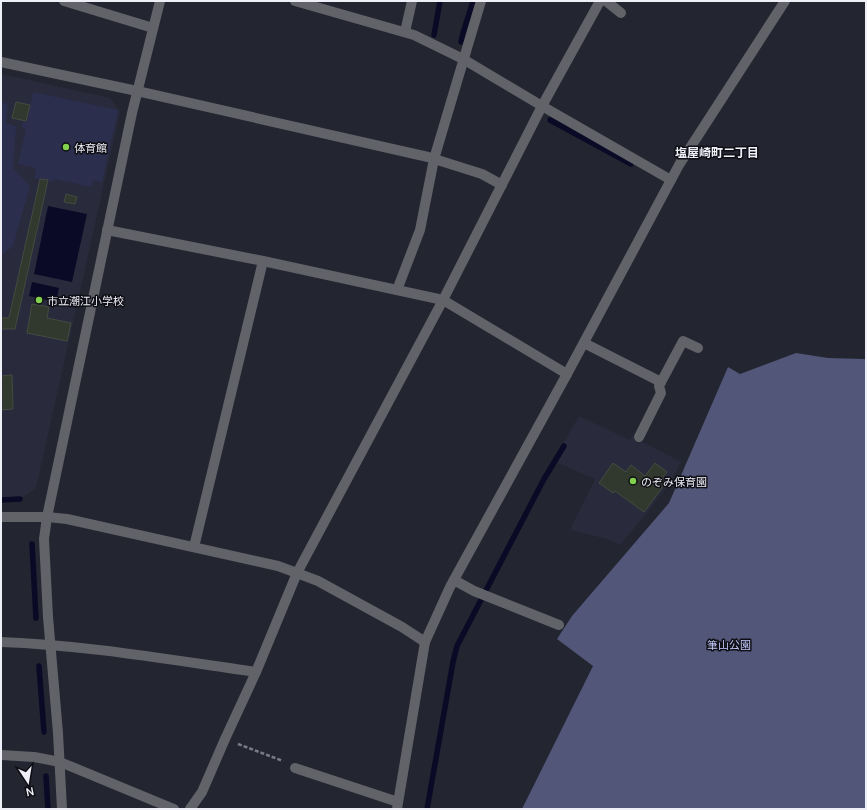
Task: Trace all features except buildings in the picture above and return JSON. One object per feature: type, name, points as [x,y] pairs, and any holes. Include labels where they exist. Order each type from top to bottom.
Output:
[{"type":"street","points":[[64,1],[153,28]]},
{"type":"street","points":[[62,809],[44,539],[47,517],[107,230],[137,91],[160,1]]},
{"type":"street","points":[[295,1],[414,34],[463,60],[671,180]]},
{"type":"street","points":[[405,32],[412,1]]},
{"type":"street","points":[[397,290],[420,230],[434,159],[481,1]]},
{"type":"street","points":[[190,809],[202,792],[256,672],[297,573],[443,300],[542,106],[600,1]]},
{"type":"street","points":[[606,1],[621,13]]},
{"type":"street","points":[[295,768],[397,805],[426,642],[454,580],[584,343],[679,165],[785,1]]},
{"type":"street","points":[[1,62],[137,91],[434,159],[482,174],[502,185]]},
{"type":"street","points":[[107,230],[263,261],[443,300],[567,374]]},
{"type":"street","points":[[194,547],[263,261]]},
{"type":"street","points":[[639,436],[661,393],[659,386],[683,341],[698,348]]},
{"type":"street","points":[[584,343],[661,382]]},
{"type":"street","points":[[1,517],[47,517],[67,519],[278,566],[318,581],[402,627],[426,642]]},
{"type":"street","points":[[454,580],[474,591],[559,625]]},
{"type":"street","points":[[1,642],[80,648],[256,672]]},
{"type":"street","points":[[1,756],[34,757],[60,762],[174,809]]},
{"type":"path","points":[[225,739],[293,764],[295,768]]},
{"type":"shaded area","name":"市立潮江小学校","points":[[1,74],[110,98],[120,112],[36,488],[23,497],[1,498]]},
{"type":"shaded area","name":"体育館","points":[[33,92],[118,110],[102,182],[93,180],[92,187],[54,179],[53,182],[34,178],[36,168],[18,164],[26,129],[22,128],[23,122],[27,122]]},
{"type":"shaded area","points":[[1,102],[8,104],[6,122],[16,127],[13,168],[30,186],[13,246],[1,256]]},
{"type":"shaded area","points":[[48,206],[87,214],[72,282],[34,274]]},
{"type":"shaded area","points":[[32,282],[59,288],[56,302],[29,296]]},
{"type":"shaded area","name":"のぞみ保育園","points":[[579,416],[630,440],[632,436],[681,462],[670,482],[620,545],[607,539],[570,530],[595,479],[553,461]]},
{"type":"green space","name":"筆山公園","points":[[796,353],[828,358],[866,360],[866,809],[522,809],[593,666],[557,639],[572,616],[669,503],[728,367],[740,374]]},
{"type":"waterway","points":[[434,35],[440,1]]},
{"type":"waterway","points":[[461,42],[473,1]]},
{"type":"waterway","points":[[550,120],[631,164]]},
{"type":"waterway","points":[[427,809],[457,646],[544,479],[564,446]]},
{"type":"waterway","points":[[1,500],[20,499]]},
{"type":"waterway","points":[[32,544],[36,618]]},
{"type":"waterway","points":[[39,666],[44,732]]},
{"type":"waterway","points":[[46,776],[48,809]]},
{"type":"place","name":"体育館","points":[[66,147]]},
{"type":"place","name":"市立潮江小学校","points":[[39,300]]},
{"type":"place","name":"のぞみ保育園","points":[[633,481]]},
{"type":"district","name":"塩屋崎町二丁目","points":[[717,152]]}]
